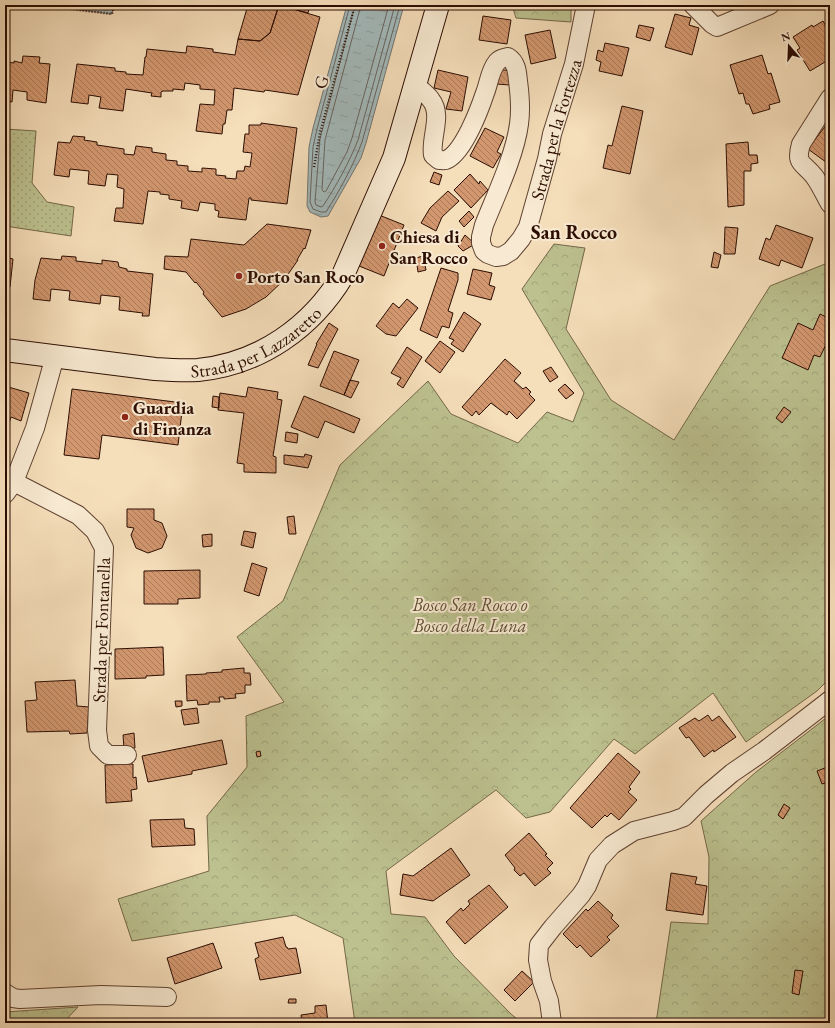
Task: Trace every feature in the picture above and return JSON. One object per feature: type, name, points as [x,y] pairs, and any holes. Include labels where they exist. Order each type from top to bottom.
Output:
[{"type":"main road","name":"Strada per Lazzaretto","points":[[5,350],[179,371],[218,367],[249,358],[274,346],[287,337],[310,318],[323,304],[343,275],[394,158],[438,5]]},
{"type":"street","name":"Strada per la Fortezza","points":[[415,85],[433,101],[436,116],[432,141],[433,155],[439,160],[446,160],[456,152],[463,143],[486,93],[492,70],[498,61],[502,58],[508,57],[513,60],[517,68],[520,100],[519,124],[516,143],[484,224],[481,237],[481,244],[484,251],[496,257],[503,256],[516,246],[528,226],[543,174],[552,134],[574,64],[586,5]]},
{"type":"street","points":[[693,5],[712,24],[717,26],[770,5]]},
{"type":"street","points":[[830,98],[801,144],[799,153],[800,162],[814,176],[830,204]]},
{"type":"street","name":"Strada per Fontanella","points":[[54,356],[35,428],[10,488],[78,515],[96,531],[104,548],[97,730],[99,746],[108,755],[127,755]]},
{"type":"street","points":[[552,1023],[549,1001],[542,981],[538,960],[539,945],[552,927],[581,895],[587,886],[598,860],[612,845],[634,831],[684,817],[706,795],[732,773],[764,751],[830,700]]},
{"type":"street","points":[[5,993],[13,998],[20,999],[101,995],[167,998]]},
{"type":"path","points":[[38,5],[112,14],[114,5]]},
{"type":"path","name":"G","points":[[314,167],[320,133],[355,5]]},
{"type":"green space","points":[[512,5],[571,5],[571,22],[516,18]]},
{"type":"green space","points":[[5,129],[36,131],[32,183],[47,202],[74,207],[71,236],[5,226]]},
{"type":"green space","name":"Bosco San Rocco o Bosco della Luna","points":[[554,244],[585,248],[566,329],[611,400],[674,440],[770,286],[830,262],[830,678],[817,691],[746,742],[713,693],[635,754],[614,739],[550,812],[526,818],[496,790],[386,871],[391,914],[425,917],[454,956],[511,1014],[522,1023],[355,1023],[343,938],[295,915],[132,941],[118,899],[209,871],[207,816],[247,767],[246,716],[284,702],[237,637],[283,601],[340,465],[428,381],[451,414],[518,443],[547,412],[573,422],[584,393],[522,289]]},
{"type":"green space","points":[[830,715],[830,1023],[656,1023],[671,922],[708,924],[709,857],[701,821],[756,772]]},
{"type":"green space","points":[[78,1007],[63,1023],[5,1023],[5,1012]]},
{"type":"water","points":[[38,5],[114,5],[112,14]]},
{"type":"water","points":[[347,5],[404,5],[361,158],[328,216],[321,217],[310,212],[307,206],[309,147]]},
{"type":"building","points":[[248,5],[279,5],[270,33],[260,41],[238,39]]},
{"type":"building","points":[[279,5],[320,17],[298,95],[265,90],[264,92],[234,88],[232,110],[227,110],[222,134],[196,131],[200,104],[214,105],[215,90],[200,89],[200,85],[185,83],[184,90],[173,89],[173,91],[163,91],[161,92],[161,97],[151,96],[152,93],[126,89],[123,111],[99,108],[101,97],[89,95],[88,104],[71,102],[77,64],[115,68],[115,71],[126,72],[126,74],[143,75],[147,49],[186,53],[187,46],[213,49],[213,52],[235,55],[238,39],[260,41],[270,33]]},
{"type":"building","points":[[283,5],[310,5],[308,13]]},
{"type":"building","points":[[675,14],[691,18],[689,25],[699,28],[692,55],[665,47]]},
{"type":"building","points":[[483,16],[511,20],[507,44],[479,40]]},
{"type":"building","points":[[823,21],[830,34],[830,59],[810,71],[797,50],[800,48],[793,37],[812,25],[813,27]]},
{"type":"building","points":[[639,25],[654,28],[650,41],[636,37]]},
{"type":"building","points":[[550,30],[556,58],[531,64],[525,35]]},
{"type":"building","points":[[605,43],[629,48],[622,76],[599,71],[601,62],[596,60],[598,50],[603,52]]},
{"type":"building","points":[[762,55],[768,74],[771,73],[780,102],[769,105],[770,109],[753,114],[749,104],[746,104],[743,93],[739,94],[730,65]]},
{"type":"building","points":[[23,56],[40,57],[39,63],[50,64],[46,103],[27,100],[27,92],[13,90],[12,102],[5,101],[5,62],[14,63],[14,61],[22,63]]},
{"type":"building","points":[[499,69],[510,71],[510,85],[496,84]]},
{"type":"building","points":[[438,70],[468,77],[462,111],[446,109],[451,92],[434,88]]},
{"type":"building","points":[[622,106],[643,111],[630,174],[603,168],[608,145],[612,146]]},
{"type":"building","points":[[261,123],[297,128],[287,204],[251,200],[251,198],[249,198],[246,220],[218,217],[219,211],[215,210],[215,204],[200,202],[198,211],[181,208],[182,201],[169,199],[169,195],[160,194],[160,192],[148,191],[143,224],[114,221],[116,208],[123,208],[124,189],[117,187],[118,175],[107,174],[105,186],[88,184],[89,171],[70,169],[69,177],[54,175],[58,142],[70,143],[73,136],[85,137],[84,140],[97,142],[97,145],[124,149],[124,154],[134,155],[136,146],[152,148],[152,152],[166,154],[166,160],[177,161],[177,165],[188,166],[188,171],[202,172],[202,168],[216,169],[216,175],[236,179],[237,171],[244,171],[245,166],[250,167],[252,153],[243,152],[245,134],[249,134],[249,125],[261,125]]},
{"type":"building","points":[[826,125],[830,128],[830,165],[808,149]]},
{"type":"building","points":[[485,128],[504,137],[497,152],[501,154],[493,168],[470,156]]},
{"type":"building","points":[[748,142],[749,155],[757,155],[758,163],[751,164],[751,171],[744,171],[744,205],[728,207],[726,144]]},
{"type":"building","points":[[434,172],[442,175],[439,185],[430,182]]},
{"type":"building","points":[[470,174],[479,184],[480,181],[488,190],[471,208],[454,190]]},
{"type":"building","points":[[448,191],[459,201],[442,217],[436,231],[421,223],[430,208]]},
{"type":"building","points":[[469,211],[474,217],[464,227],[459,221]]},
{"type":"building","name":"Chiesa di San Rocco","points":[[379,215],[404,225],[384,276],[359,266]]},
{"type":"building","points":[[267,224],[311,230],[305,249],[304,248],[298,260],[284,280],[266,297],[246,309],[222,317],[203,294],[204,292],[196,282],[195,283],[186,272],[164,269],[165,256],[188,257],[191,239],[244,245]]},
{"type":"building","points":[[776,225],[813,238],[802,268],[781,260],[779,266],[759,259],[766,238],[770,240]]},
{"type":"building","points":[[725,227],[738,228],[735,254],[724,254]]},
{"type":"building","points":[[465,235],[475,244],[463,251],[458,246]]},
{"type":"building","points":[[714,252],[721,255],[718,268],[711,267]]},
{"type":"building","points":[[62,256],[76,257],[76,261],[102,264],[102,260],[118,262],[119,267],[127,269],[127,271],[153,274],[149,316],[142,316],[143,313],[119,310],[120,297],[101,295],[100,304],[69,300],[70,291],[51,289],[50,301],[33,299],[35,280],[41,258],[61,260]]},
{"type":"building","points":[[423,256],[426,270],[418,272],[416,258]]},
{"type":"building","points":[[5,257],[13,259],[10,287],[5,287]]},
{"type":"building","points":[[441,268],[458,273],[458,280],[448,311],[453,313],[449,328],[442,326],[437,338],[420,330]]},
{"type":"building","points":[[473,269],[492,273],[489,285],[495,287],[491,300],[467,294]]},
{"type":"building","points":[[407,299],[418,308],[396,336],[386,334],[376,326],[393,303],[399,308]]},
{"type":"building","points":[[464,312],[481,324],[463,352],[451,344],[454,340],[449,338]]},
{"type":"building","points":[[820,314],[830,319],[830,336],[820,357],[814,355],[808,370],[782,358],[798,323],[813,330]]},
{"type":"building","points":[[329,323],[338,329],[318,368],[308,365],[316,344]]},
{"type":"building","points":[[440,341],[455,352],[440,373],[425,361]]},
{"type":"building","points":[[407,347],[422,357],[403,388],[397,384],[401,378],[391,373]]},
{"type":"building","points":[[334,351],[359,360],[344,395],[320,386]]},
{"type":"building","points":[[505,359],[521,373],[514,381],[523,389],[526,387],[531,392],[529,394],[535,400],[517,419],[509,411],[507,415],[491,403],[479,415],[476,411],[472,416],[462,407]]},
{"type":"building","points":[[551,367],[558,377],[550,382],[543,371]]},
{"type":"building","points":[[350,380],[359,382],[351,398],[344,395]]},
{"type":"building","points":[[565,384],[574,393],[566,399],[558,390]]},
{"type":"building","points":[[5,386],[29,393],[21,421],[11,417],[7,430],[5,429]]},
{"type":"building","points":[[248,387],[278,392],[277,399],[282,400],[273,456],[276,457],[276,473],[244,472],[244,464],[237,463],[244,413],[218,410],[220,393],[246,397]]},
{"type":"building","name":"Guardia di Finanza","points":[[72,389],[183,403],[178,445],[102,435],[99,459],[64,455]]},
{"type":"building","points":[[213,396],[219,397],[219,408],[212,407]]},
{"type":"building","points":[[304,396],[360,419],[354,433],[325,421],[318,438],[291,427]]},
{"type":"building","points":[[784,407],[791,412],[782,423],[776,418]]},
{"type":"building","points":[[286,432],[298,434],[297,443],[285,441]]},
{"type":"building","points":[[305,454],[312,456],[308,468],[284,464],[284,455],[304,457]]},
{"type":"building","points":[[127,509],[154,509],[154,520],[162,523],[167,536],[162,548],[148,553],[136,548],[131,535],[134,528],[127,527]]},
{"type":"building","points":[[294,516],[296,534],[289,534],[287,517]]},
{"type":"building","points":[[244,531],[256,533],[253,548],[241,545]]},
{"type":"building","points":[[212,534],[212,546],[203,547],[202,535]]},
{"type":"building","points":[[252,563],[267,568],[259,596],[244,591]]},
{"type":"building","points":[[200,570],[200,598],[178,599],[178,604],[144,604],[144,571]]},
{"type":"building","points":[[163,647],[164,675],[146,676],[146,678],[115,679],[115,649]]},
{"type":"building","points":[[244,668],[244,673],[250,673],[251,685],[245,685],[245,693],[235,694],[236,698],[224,699],[224,697],[219,697],[220,702],[209,702],[209,704],[198,705],[197,700],[187,701],[186,675],[206,674],[222,672],[222,670]]},
{"type":"building","points":[[75,680],[77,706],[89,707],[87,733],[70,734],[69,731],[27,732],[25,701],[37,700],[35,682]]},
{"type":"building","points":[[175,701],[182,701],[182,706],[176,707]]},
{"type":"building","points":[[197,708],[199,723],[184,725],[181,710]]},
{"type":"building","points":[[708,715],[712,721],[719,716],[736,737],[704,757],[689,737],[686,738],[679,728],[695,718],[699,721]]},
{"type":"building","points":[[134,733],[135,748],[124,749],[123,735]]},
{"type":"building","points":[[222,740],[227,764],[192,771],[192,774],[148,782],[142,756]]},
{"type":"building","points":[[260,751],[261,756],[257,757],[256,752]]},
{"type":"building","points":[[618,753],[640,772],[629,787],[631,789],[628,792],[637,800],[619,820],[611,813],[607,817],[605,815],[592,828],[570,808]]},
{"type":"building","points":[[133,764],[133,778],[136,777],[137,789],[131,790],[132,801],[106,803],[105,765]]},
{"type":"building","points":[[830,766],[830,793],[825,783],[822,784],[817,771]]},
{"type":"building","points":[[784,804],[790,808],[783,819],[778,815]]},
{"type":"building","points":[[184,819],[185,828],[194,829],[195,845],[152,847],[150,820]]},
{"type":"building","points":[[529,833],[547,854],[545,855],[553,863],[547,869],[551,873],[535,886],[524,873],[520,876],[514,870],[515,868],[505,855]]},
{"type":"building","points":[[451,848],[470,875],[433,901],[400,895],[403,874],[413,876]]},
{"type":"building","points":[[671,873],[697,877],[695,884],[707,886],[703,915],[666,910]]},
{"type":"building","points":[[489,885],[508,907],[465,944],[446,922],[461,908],[463,911],[470,904],[468,901]]},
{"type":"building","points":[[598,901],[613,915],[611,918],[619,926],[607,937],[610,940],[591,957],[580,945],[577,948],[563,934],[586,909],[588,911]]},
{"type":"building","points":[[283,937],[288,949],[296,948],[301,973],[260,980],[255,959],[259,957],[255,943]]},
{"type":"building","points":[[213,943],[222,968],[175,984],[167,958]]},
{"type":"building","points":[[795,970],[803,971],[799,995],[792,993]]},
{"type":"building","points":[[522,971],[534,982],[515,1001],[504,990]]},
{"type":"building","points":[[289,999],[296,999],[296,1003],[288,1003]]},
{"type":"building","points":[[326,1005],[328,1023],[302,1023],[301,1015],[315,1013],[315,1006]]},
{"type":"place","name":"Chiesa di San Rocco","points":[[382,246]]},
{"type":"place","name":"Porto San Roco","points":[[239,276]]},
{"type":"place","name":"Guardia di Finanza","points":[[125,417]]},
{"type":"district","name":"San Rocco","points":[[574,232]]}]
